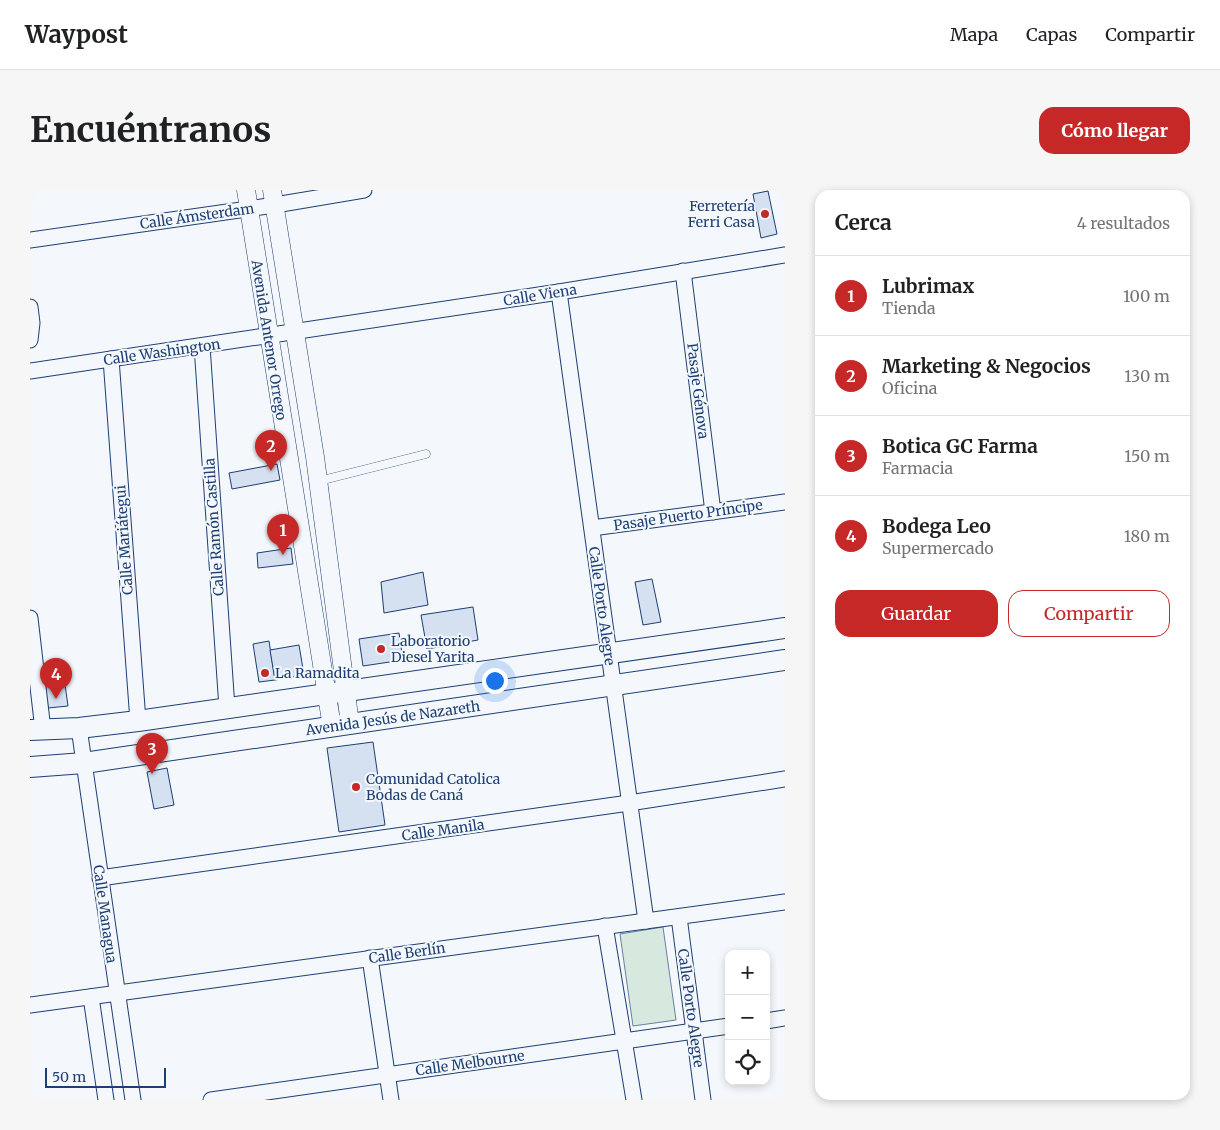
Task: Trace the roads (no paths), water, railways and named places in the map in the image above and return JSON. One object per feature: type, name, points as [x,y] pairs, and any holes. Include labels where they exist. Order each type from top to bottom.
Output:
[{"type":"main road","points":[[36,730],[79,728],[138,721],[336,691],[785,628]]},
{"type":"main road","name":"Avenida Jesús de Nazareth","points":[[30,766],[84,763],[785,660]]},
{"type":"main road","points":[[420,680],[424,713]]},
{"type":"street","name":"Avenida Antenor Orrego","points":[[246,190],[289,460],[336,691],[341,725]]},
{"type":"street","name":"Calle Ámsterdam","points":[[30,240],[248,208],[273,197],[364,190]]},
{"type":"street","name":"Avenida Antenor Orrego","points":[[273,197],[315,457],[336,691]]},
{"type":"street","name":"Calle Viena","points":[[295,332],[785,255]]},
{"type":"street","name":"Pasaje Génova","points":[[683,271],[714,512]]},
{"type":"street","name":"Calle Porto Alegre","points":[[559,292],[646,921]]},
{"type":"street","points":[[30,307],[32,323],[30,340]]},
{"type":"street","name":"Calle Washington","points":[[30,371],[295,332]]},
{"type":"street","name":"Calle Ramón Castilla","points":[[202,346],[227,708]]},
{"type":"street","name":"Calle Mariátegui","points":[[111,359],[138,721]]},
{"type":"street","points":[[289,460],[315,457]]},
{"type":"street","name":"Pasaje Puerto Príncipe","points":[[592,528],[785,502]]},
{"type":"street","points":[[30,618],[36,730]]},
{"type":"street","name":"Calle Managua","points":[[79,728],[133,1100]]},
{"type":"street","name":"Calle Manila","points":[[100,878],[785,779]]},
{"type":"street","name":"Calle Berlín","points":[[30,1005],[785,902]]},
{"type":"street","name":"Calle Porto Alegre","points":[[679,917],[703,1100]]},
{"type":"street","points":[[605,926],[634,1100]]},
{"type":"street","points":[[370,958],[390,1100]]},
{"type":"street","points":[[91,997],[106,1100]]},
{"type":"street","points":[[770,1020],[785,1018]]},
{"type":"street","name":"Calle Melbourne","points":[[211,1100],[725,1027]]},
{"type":"lane","points":[[318,481],[426,454]]},
{"type":"place","name":"Ferretería Ferri Casa","points":[[765,214]]},
{"type":"place","name":"Marketing & Negocios","points":[[271,471]]},
{"type":"place","name":"Lubrimax","points":[[283,555]]},
{"type":"place","name":"Laboratorio Diesel Yarita","points":[[381,649]]},
{"type":"place","name":"La Ramadita","points":[[265,673]]},
{"type":"place","name":"Bodega Leo","points":[[56,699]]},
{"type":"place","name":"Botica GC Farma","points":[[152,774]]},
{"type":"place","name":"Comunidad Catolica Bodas de Caná","points":[[356,787]]}]
